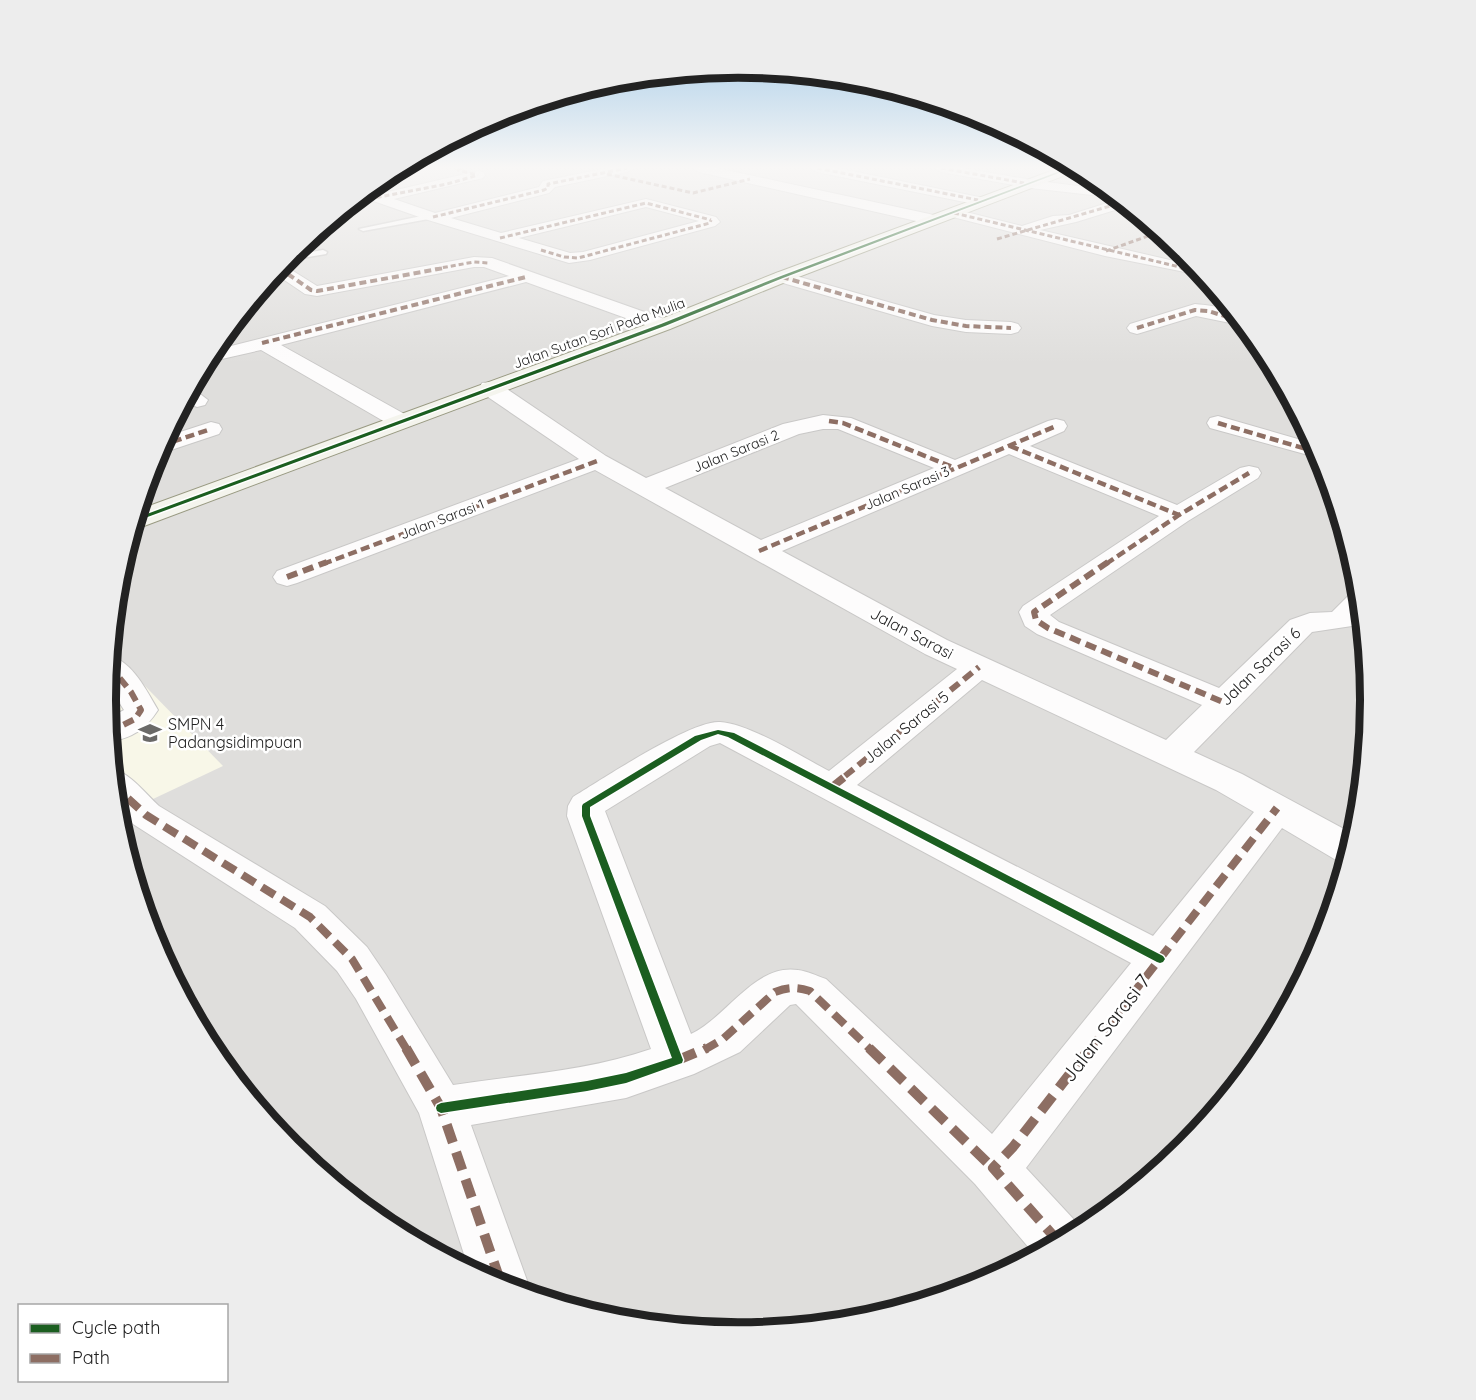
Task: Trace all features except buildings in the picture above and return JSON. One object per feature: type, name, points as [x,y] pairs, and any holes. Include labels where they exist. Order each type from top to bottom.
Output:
[{"type":"street","points":[[485,233],[564,257],[578,258],[670,233]]},
{"type":"street","points":[[500,238],[519,233]]},
{"type":"street","name":"Jalan Sutan Sori Pada Mulia","points":[[144,515],[663,325],[898,233]]},
{"type":"street","points":[[997,239],[1015,233]]},
{"type":"street","points":[[1032,233],[1186,269]]},
{"type":"street","points":[[1104,251],[1151,235]]},
{"type":"street","points":[[489,263],[541,250]]},
{"type":"street","points":[[286,273],[311,290],[317,291],[474,262],[489,263],[663,325]]},
{"type":"street","points":[[221,354],[526,277]]},
{"type":"street","points":[[782,277],[932,320],[966,326],[1011,328]]},
{"type":"street","points":[[1137,328],[1195,310],[1209,311],[1228,317]]},
{"type":"street","points":[[262,343],[400,421]]},
{"type":"street","name":"Jalan Sarasi","points":[[490,388],[597,461],[936,647],[1171,755],[1277,808],[1342,846]]},
{"type":"street","name":"Jalan Sarasi 2","points":[[645,487],[791,429],[829,421],[843,423],[955,468]]},
{"type":"street","points":[[1218,423],[1307,449]]},
{"type":"street","name":"Jalan Sarasi 3","points":[[759,551],[1056,426]]},
{"type":"street","points":[[172,442],[211,429]]},
{"type":"street","points":[[1010,446],[1179,515]]},
{"type":"street","name":"Jalan Sarasi 1","points":[[287,577],[597,461]]},
{"type":"street","points":[[1223,702],[1048,628],[1036,620],[1034,612],[1179,515],[1249,473]]},
{"type":"street","name":"Jalan Sarasi 6","points":[[1171,755],[1300,626],[1310,621],[1341,620],[1353,607]]},
{"type":"street","name":"Jalan Sarasi 5","points":[[832,787],[979,667]]},
{"type":"street","points":[[117,674],[131,692],[141,710],[135,719],[117,728]]},
{"type":"street","points":[[678,1060],[586,816],[586,806],[698,738],[718,732],[731,735],[1160,959]]},
{"type":"street","points":[[123,794],[146,815],[303,913],[329,934],[352,959],[371,987],[441,1108],[498,1274]]},
{"type":"street","name":"Jalan Sarasi 7","points":[[993,1168],[1013,1147],[1277,808]]},
{"type":"street","points":[[441,1108],[626,1078],[710,1047],[728,1035],[766,997],[788,986],[802,987],[818,999],[993,1168],[1054,1236]]},
{"type":"lane","points":[[302,256],[323,252]]},
{"type":"shaded area","points":[[327,233],[1149,233],[1206,290],[1231,321],[1277,389],[1296,425],[1313,462],[1339,539],[1355,619],[1359,659],[1359,741],[1355,781],[1339,861],[1313,938],[1296,975],[1277,1011],[1231,1079],[1206,1110],[1148,1168],[1084,1217],[1049,1239],[976,1275],[938,1289],[899,1301],[819,1317],[779,1321],[697,1321],[657,1317],[577,1301],[500,1275],[463,1258],[427,1239],[359,1193],[328,1168],[270,1110],[221,1046],[199,1011],[163,938],[149,900],[137,861],[121,781],[117,741],[117,659],[121,619],[137,539],[163,462],[180,425],[199,389],[245,321],[270,290]]},
{"type":"shaded area","name":"SMPN 4 Padangsidimpuan","points":[[117,657],[223,766],[126,812],[117,741]]},
{"type":"marked path","points":[[500,238],[519,233]]},
{"type":"marked path","points":[[541,250],[564,257],[578,258],[671,233]]},
{"type":"marked path","points":[[997,239],[1016,233]]},
{"type":"marked path","points":[[1035,233],[1186,269]]},
{"type":"marked path","points":[[1106,251],[1151,235]]},
{"type":"marked path","points":[[286,273],[311,290],[317,291],[474,262],[489,263]]},
{"type":"marked path","points":[[262,343],[526,277]]},
{"type":"marked path","points":[[782,277],[932,320],[966,326],[1011,328]]},
{"type":"marked path","points":[[1137,328],[1195,310],[1228,317]]},
{"type":"marked path","points":[[829,421],[843,423],[955,468]]},
{"type":"marked path","points":[[1218,423],[1307,449]]},
{"type":"marked path","points":[[759,551],[1056,426]]},
{"type":"marked path","points":[[172,442],[211,429]]},
{"type":"marked path","points":[[1010,446],[1179,515]]},
{"type":"marked path","points":[[287,577],[597,461]]},
{"type":"marked path","points":[[1223,702],[1048,628],[1036,620],[1034,612],[1179,515],[1249,473]]},
{"type":"marked path","points":[[832,787],[979,667]]},
{"type":"marked path","points":[[117,674],[131,692],[141,710],[135,719],[117,728]]},
{"type":"marked path","points":[[123,794],[146,815],[310,917],[352,959],[371,987],[441,1108],[498,1274]]},
{"type":"marked path","points":[[1054,1236],[993,1168],[1013,1147],[1277,808]]},
{"type":"marked path","points":[[678,1060],[718,1043],[775,992],[786,987],[797,987],[810,991],[993,1168]]},
{"type":"cycle path","points":[[144,517],[663,325],[898,233]]},
{"type":"cycle path","points":[[441,1108],[587,1086],[626,1078],[678,1060],[586,816],[586,806],[698,738],[718,732],[731,735],[1160,959]]},
{"type":"place","name":"SMPN 4 Padangsidimpuan","points":[[150,733]]}]
